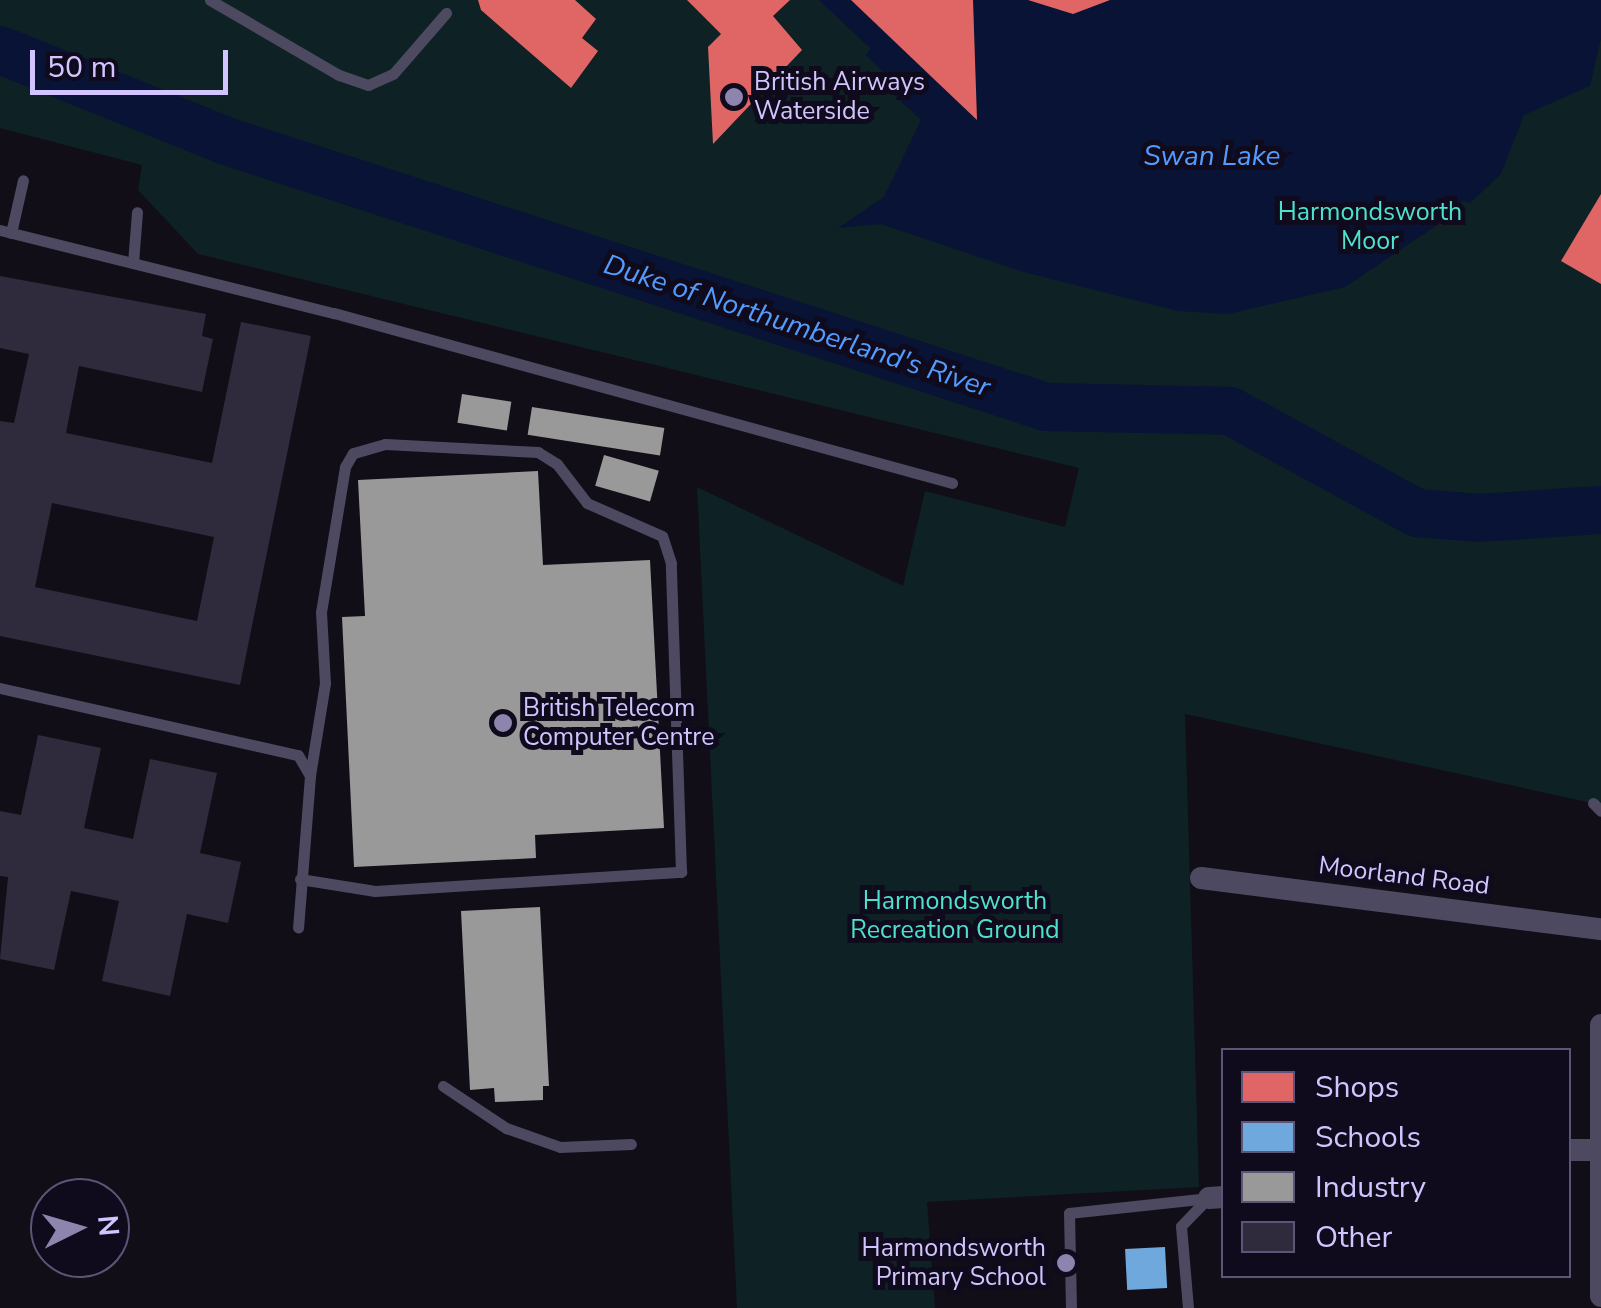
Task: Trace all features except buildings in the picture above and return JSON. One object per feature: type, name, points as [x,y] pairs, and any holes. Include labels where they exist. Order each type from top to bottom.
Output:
[{"type":"street","name":"Moorland Road","points":[[1201,878],[1601,930]]},
{"type":"street","points":[[1601,1024],[1601,1296]]},
{"type":"street","points":[[1571,1150],[1598,1150]]},
{"type":"lane","points":[[210,0],[368,85],[392,74],[446,13]]},
{"type":"lane","points":[[22,180],[5,231],[952,483]]},
{"type":"lane","points":[[133,264],[137,212]]},
{"type":"lane","points":[[298,928],[300,879],[310,776],[325,683],[321,612],[345,467],[353,453],[376,444],[538,452],[558,464],[587,502],[662,536],[671,563],[681,872],[376,891],[300,879]]},
{"type":"lane","points":[[0,688],[278,746],[298,755],[310,776]]},
{"type":"lane","points":[[442,1086],[493,1120],[560,1147],[631,1144]]},
{"type":"lane","points":[[1071,1308],[1069,1214],[1216,1198]]},
{"type":"lane","points":[[1188,1308],[1182,1226],[1216,1198]]},
{"type":"green space","name":"Harmondsworth Moor","points":[[0,0],[1601,0],[1601,510],[1479,518],[1417,513],[1230,411],[1046,407],[226,141],[0,50]]},
{"type":"green space","name":"Harmondsworth Recreation Ground","points":[[0,60],[224,150],[1044,414],[1225,426],[1412,527],[1601,526],[1601,805],[1185,714],[1199,1187],[927,1202],[935,1308],[737,1308],[697,487],[903,586],[925,491],[1065,527],[1079,468],[198,254],[138,190],[142,165],[0,128]]},
{"type":"water","name":"Swan Lake","points":[[819,0],[851,0],[977,118],[973,0],[1028,0],[1073,14],[1109,0],[1601,0],[1601,38],[1590,86],[1524,115],[1501,174],[1470,203],[1462,201],[1446,219],[1345,287],[1228,314],[1178,311],[1020,271],[881,224],[838,228],[884,197],[921,120],[893,94],[899,87],[866,55],[871,49]]},
{"type":"waterway","name":"Duke of Northumberland's River","points":[[0,50],[226,141],[1046,407],[1230,411],[1417,513],[1479,518],[1601,510]]},
{"type":"place","name":"British Airways Waterside","points":[[734,97]]},
{"type":"place","name":"British Telecom Computer Centre","points":[[503,723]]},
{"type":"place","name":"Harmondsworth Primary School","points":[[1066,1263]]}]
